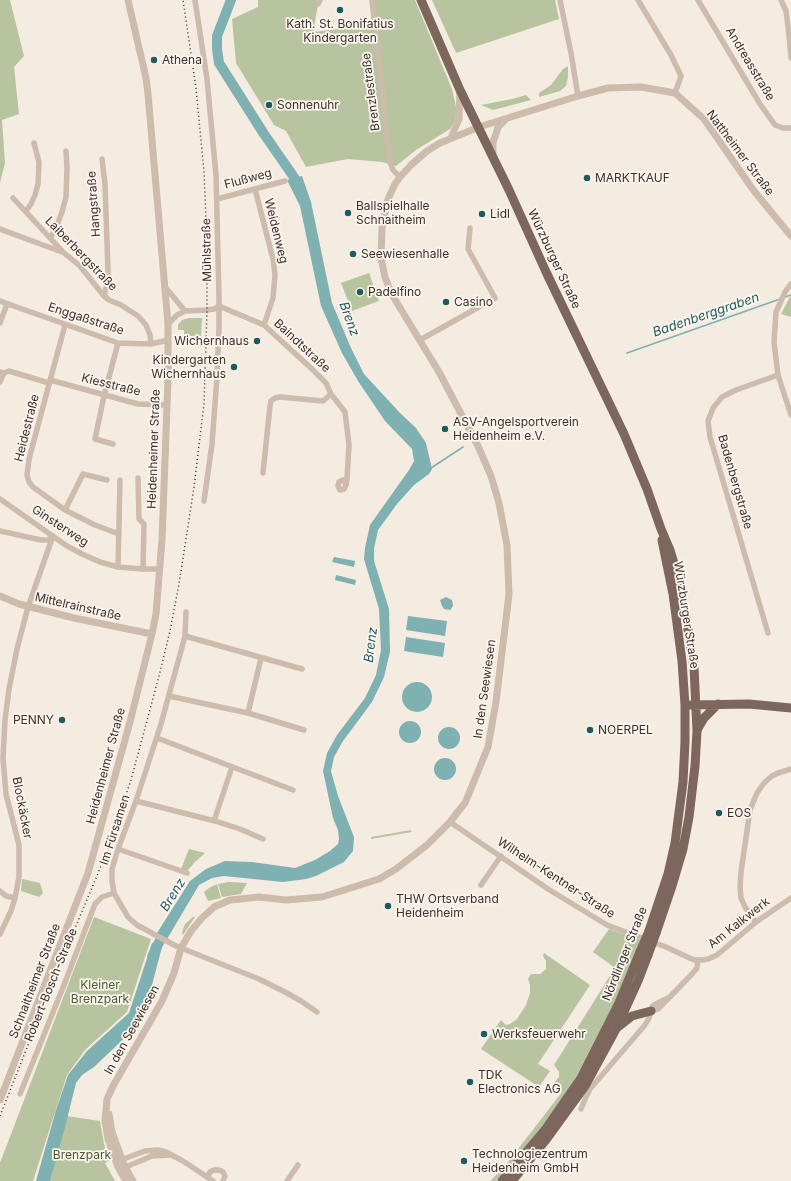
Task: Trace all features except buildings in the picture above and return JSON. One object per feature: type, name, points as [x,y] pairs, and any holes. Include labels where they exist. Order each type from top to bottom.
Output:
[{"type":"main road","name":"Würzburger Straße","points":[[421,0],[460,90],[493,156],[547,274],[624,434],[647,488],[673,559],[686,617],[694,667],[696,704]]},
{"type":"main road","name":"Würzburger Straße","points":[[661,529],[678,626],[685,705]]},
{"type":"main road","name":"Nördlinger Straße","points":[[502,1181],[545,1130],[581,1078],[644,953],[672,886],[683,849],[693,788],[697,731],[696,704]]},
{"type":"main road","points":[[697,731],[704,718],[718,704]]},
{"type":"main road","points":[[685,705],[755,705],[791,708]]},
{"type":"main road","name":"Nördlinger Straße","points":[[652,932],[671,864],[678,828],[683,782],[685,705]]},
{"type":"main road","name":"Nördlinger Straße","points":[[512,1181],[545,1141],[585,1086],[616,1029],[638,981],[644,953]]},
{"type":"main road","points":[[616,1029],[632,1016],[651,1011]]},
{"type":"street","name":"Heidenheimer Straße","points":[[81,892],[101,830],[152,634],[156,614],[162,540],[167,405],[168,324],[166,288],[146,78],[128,0]]},
{"type":"street","name":"Mühlstraße","points":[[195,0],[207,79],[216,174],[219,306],[212,444],[204,501]]},
{"type":"street","name":"Brenzlestraße","points":[[372,0],[390,162],[393,170],[400,177]]},
{"type":"street","points":[[560,0],[578,96]]},
{"type":"street","points":[[638,0],[671,55],[681,76],[675,94]]},
{"type":"street","name":"Andreasstraße","points":[[698,0],[760,104],[775,125],[783,128],[791,128]]},
{"type":"street","points":[[781,0],[788,12],[791,58]]},
{"type":"street","name":"In den Seewiesen","points":[[126,1181],[119,1160],[108,1139],[105,1120],[106,1105],[113,1086],[162,1001],[174,973],[181,948],[191,931],[214,907],[230,900],[260,897],[286,900],[322,897],[378,878],[396,869],[427,845],[450,822],[465,803],[488,747],[496,702],[509,594],[507,545],[499,503],[491,476],[478,446],[420,340],[391,293],[385,277],[381,258],[382,228],[385,207],[395,184],[411,165],[427,151],[440,143],[479,127],[507,118],[608,88],[641,87],[675,94]]},
{"type":"street","points":[[451,138],[459,119],[460,90]]},
{"type":"street","name":"Nattheimer Straße","points":[[675,94],[704,119],[754,191],[791,236]]},
{"type":"street","points":[[493,156],[493,142],[498,127],[507,118]]},
{"type":"street","points":[[26,211],[35,195],[38,184],[39,162],[34,143]]},
{"type":"street","points":[[50,238],[56,228],[66,197],[66,151]]},
{"type":"street","name":"Hangstraße","points":[[102,159],[108,271],[108,280],[104,296]]},
{"type":"street","name":"Flußweg","points":[[217,199],[285,181]]},
{"type":"street","name":"Weidenweg","points":[[255,189],[273,259],[275,275],[273,298],[264,325]]},
{"type":"street","name":"Laiberbergstraße","points":[[12,198],[26,211],[63,252],[80,266],[104,296],[138,316],[146,325],[150,335],[151,344]]},
{"type":"street","points":[[420,340],[495,298],[468,249],[470,228]]},
{"type":"street","points":[[0,229],[63,252]]},
{"type":"street","points":[[791,284],[785,292],[776,312],[774,342],[778,376],[791,415]]},
{"type":"street","points":[[166,288],[184,311]]},
{"type":"street","name":"Enggaßstraße","points":[[0,301],[118,343],[151,344],[168,340]]},
{"type":"street","points":[[0,323],[7,304]]},
{"type":"street","points":[[168,324],[177,314],[184,311],[214,309],[219,306]]},
{"type":"street","name":"Baindtstraße","points":[[219,306],[264,325],[326,383],[331,394],[345,412],[349,445],[346,485]]},
{"type":"street","name":"Heidestraße","points":[[65,325],[29,459],[27,475],[29,482],[33,487],[65,510],[95,525],[119,534]]},
{"type":"street","points":[[113,444],[94,439],[118,343]]},
{"type":"street","name":"Kiesstraße","points":[[2,373],[8,371],[138,404],[167,405]]},
{"type":"street","points":[[0,382],[2,373]]},
{"type":"street","name":"Badenbergstraße","points":[[768,633],[710,436],[708,421],[713,408],[722,397],[736,390],[778,376]]},
{"type":"street","points":[[263,473],[271,401],[274,398],[280,397],[323,401],[331,394]]},
{"type":"street","points":[[65,510],[83,474],[107,480]]},
{"type":"street","points":[[138,478],[139,518],[144,524],[143,569]]},
{"type":"street","points":[[118,566],[120,480]]},
{"type":"street","name":"Ginsterweg","points":[[0,499],[67,546],[100,562],[118,566],[160,570]]},
{"type":"street","points":[[0,531],[41,540],[48,540],[53,536]]},
{"type":"street","name":"Blockäcker","points":[[0,934],[15,898],[19,877],[19,845],[6,794],[3,758],[5,720],[17,649],[28,607],[53,536]]},
{"type":"street","name":"Mittelrainstraße","points":[[0,596],[28,607],[152,634]]},
{"type":"street","name":"Im Fürsamen","points":[[186,612],[186,636],[157,738],[112,869],[114,893],[128,917],[137,925],[181,948],[278,988],[317,1012]]},
{"type":"street","points":[[186,636],[302,670]]},
{"type":"street","points":[[248,713],[261,658]]},
{"type":"street","points":[[169,696],[248,713],[304,730]]},
{"type":"street","points":[[157,738],[293,790]]},
{"type":"street","points":[[214,821],[232,767]]},
{"type":"street","points":[[756,922],[745,907],[741,898],[740,888],[750,810],[757,793],[764,783],[778,773],[791,769]]},
{"type":"street","points":[[136,801],[214,821],[240,829],[263,839]]},
{"type":"street","name":"Wilhelm-Kentner-Straße","points":[[450,822],[607,926],[698,960]]},
{"type":"street","points":[[118,849],[187,873]]},
{"type":"street","points":[[482,886],[501,856]]},
{"type":"street","points":[[0,891],[6,896],[15,898]]},
{"type":"street","name":"Schnaitheimer Straße","points":[[0,1100],[81,892]]},
{"type":"street","name":"Robert-Bosch-Straße","points":[[20,1094],[64,986],[95,904],[102,897],[114,893]]},
{"type":"street","name":"Am Kalkwerk","points":[[581,1109],[590,1089],[645,1025],[652,1007],[657,1002],[670,997],[695,971],[698,960],[708,959],[716,955],[756,922],[791,898]]},
{"type":"street","points":[[119,1160],[149,1150],[162,1151],[184,1161],[214,1181]]},
{"type":"street","points":[[122,1168],[152,1156],[172,1155]]},
{"type":"street","points":[[287,1181],[298,1165]]},
{"type":"street","name":"In den Seewiesen","points":[[122,1168],[133,1181]]},
{"type":"street","points":[[207,1177],[210,1172],[219,1170],[223,1172],[225,1176],[223,1181]]},
{"type":"green space","points":[[0,0],[10,0],[24,56],[14,67],[19,114],[2,120],[5,163],[0,183]]},
{"type":"green space","points":[[258,0],[319,0],[313,32],[370,25],[375,0],[415,0],[452,89],[457,111],[455,121],[450,129],[416,150],[396,166],[382,162],[348,159],[306,167],[286,131],[274,125],[236,63],[232,19],[258,7]]},
{"type":"green space","points":[[432,0],[555,0],[559,19],[456,53]]},
{"type":"green space","points":[[568,66],[566,86],[560,91],[539,97],[539,93],[551,85],[563,69]]},
{"type":"green space","points":[[526,95],[531,100],[493,110],[481,105],[512,99]]},
{"type":"green space","name":"Padelfino","points":[[369,273],[379,301],[352,311],[341,283]]},
{"type":"green space","points":[[791,295],[791,317],[781,314]]},
{"type":"green space","points":[[189,318],[202,318],[201,336],[184,336],[184,330],[178,330],[178,325],[182,320]]},
{"type":"green space","points":[[411,830],[412,832],[371,839],[371,837]]},
{"type":"green space","points":[[189,849],[205,853],[187,871],[181,869]]},
{"type":"green space","points":[[22,879],[40,883],[43,893],[39,897],[21,891]]},
{"type":"green space","points":[[229,882],[247,883],[241,894],[222,897],[218,884]]},
{"type":"green space","points":[[217,884],[221,898],[208,901],[204,892]]},
{"type":"green space","name":"Kleiner Brenzpark","points":[[94,917],[151,939],[127,1012],[86,1049],[67,1075],[33,1181],[0,1181],[0,1163]]},
{"type":"green space","points":[[195,917],[183,935],[182,932],[185,924]]},
{"type":"green space","points":[[609,929],[641,940],[627,977],[588,1058],[556,1109],[507,1171],[496,1181],[490,1181],[505,1166],[562,1092],[553,1084],[559,1077],[559,1072],[554,1065],[614,969],[611,965],[593,952]]},
{"type":"green space","points":[[544,953],[590,985],[538,1064],[550,1071],[539,1087],[481,1049],[501,1020],[506,1025],[517,1019],[526,1005],[530,993],[528,979],[531,974],[540,974],[546,969],[546,961],[543,956]]},
{"type":"green space","name":"Brenzpark","points":[[67,1116],[100,1121],[104,1144],[110,1160],[105,1163],[115,1181],[50,1181]]},
{"type":"water","points":[[302,176],[311,202],[332,303],[351,348],[364,374],[416,428],[426,443],[432,469],[429,474],[414,485],[397,504],[378,530],[374,549],[374,561],[389,609],[390,652],[384,677],[372,702],[343,741],[334,757],[331,771],[338,796],[354,837],[353,851],[344,862],[316,876],[306,879],[283,882],[224,876],[212,878],[199,885],[167,939],[157,933],[190,881],[206,869],[225,861],[252,862],[295,868],[315,860],[338,844],[338,830],[333,818],[323,771],[327,753],[337,735],[365,698],[376,675],[381,650],[379,609],[364,559],[365,548],[370,525],[414,461],[412,449],[385,421],[358,381],[342,353],[321,306],[300,206],[287,180]]},
{"type":"water","points":[[334,557],[355,561],[354,567],[332,562]]},
{"type":"water","points":[[336,575],[356,580],[355,585],[335,580]]},
{"type":"water","points":[[446,597],[452,600],[453,606],[450,610],[444,609],[440,600]]},
{"type":"water","points":[[408,616],[447,621],[445,636],[406,630]]},
{"type":"water","points":[[406,637],[445,643],[443,657],[404,651]]},
{"type":"water","points":[[417,682],[423,683],[431,691],[431,703],[423,711],[417,712],[411,711],[403,703],[402,697],[403,691],[411,683]]},
{"type":"water","points":[[406,721],[414,721],[421,728],[421,736],[414,743],[406,743],[399,736],[399,728]]},
{"type":"water","points":[[445,727],[453,727],[460,734],[460,742],[453,749],[445,749],[438,742],[438,734]]},
{"type":"water","points":[[441,758],[449,758],[456,765],[456,773],[449,780],[441,780],[434,773],[434,765]]},
{"type":"water","points":[[152,943],[162,947],[147,1004],[139,1021],[134,1029],[94,1067],[82,1075],[76,1083],[50,1181],[36,1181],[56,1110],[68,1075],[87,1051],[129,1013]]},
{"type":"waterway","name":"Brenz","points":[[231,0],[217,36],[219,63],[301,189]]},
{"type":"waterway","name":"Badenberggraben","points":[[785,297],[791,295]]},
{"type":"waterway","name":"Badenberggraben","points":[[627,353],[780,299]]},
{"type":"waterway","name":"Badenberggraben","points":[[431,468],[463,447]]},
{"type":"waterway","name":"Brenz","points":[[152,957],[167,929]]},
{"type":"railway","points":[[0,1116],[58,969],[106,854],[131,780],[159,676],[179,584],[194,487],[204,404],[207,310],[207,243],[204,172],[196,88],[183,0]]},
{"type":"place","name":"Kath. St. Bonifatius Kindergarten","points":[[340,10]]},
{"type":"place","name":"Athena","points":[[154,60]]},
{"type":"place","name":"Sonnenuhr","points":[[269,105]]},
{"type":"place","name":"MARKTKAUF","points":[[587,178]]},
{"type":"place","name":"Ballspielhalle Schnaitheim","points":[[348,213]]},
{"type":"place","name":"Lidl","points":[[482,214]]},
{"type":"place","name":"Seewiesenhalle","points":[[353,254]]},
{"type":"place","name":"Padelfino","points":[[360,292]]},
{"type":"place","name":"Casino","points":[[446,302]]},
{"type":"place","name":"Wichernhaus","points":[[257,341]]},
{"type":"place","name":"Kindergarten Wichernhaus","points":[[234,367]]},
{"type":"place","name":"ASV-Angelsportverein Heidenheim e.V.","points":[[445,429]]},
{"type":"place","name":"PENNY","points":[[62,720]]},
{"type":"place","name":"NOERPEL","points":[[590,730]]},
{"type":"place","name":"EOS","points":[[719,813]]},
{"type":"place","name":"THW Ortsverband Heidenheim","points":[[388,906]]},
{"type":"place","name":"Werksfeuerwehr","points":[[484,1034]]},
{"type":"place","name":"TDK Electronics AG","points":[[470,1082]]},
{"type":"place","name":"Technologiezentrum Heidenheim GmbH","points":[[464,1161]]}]
